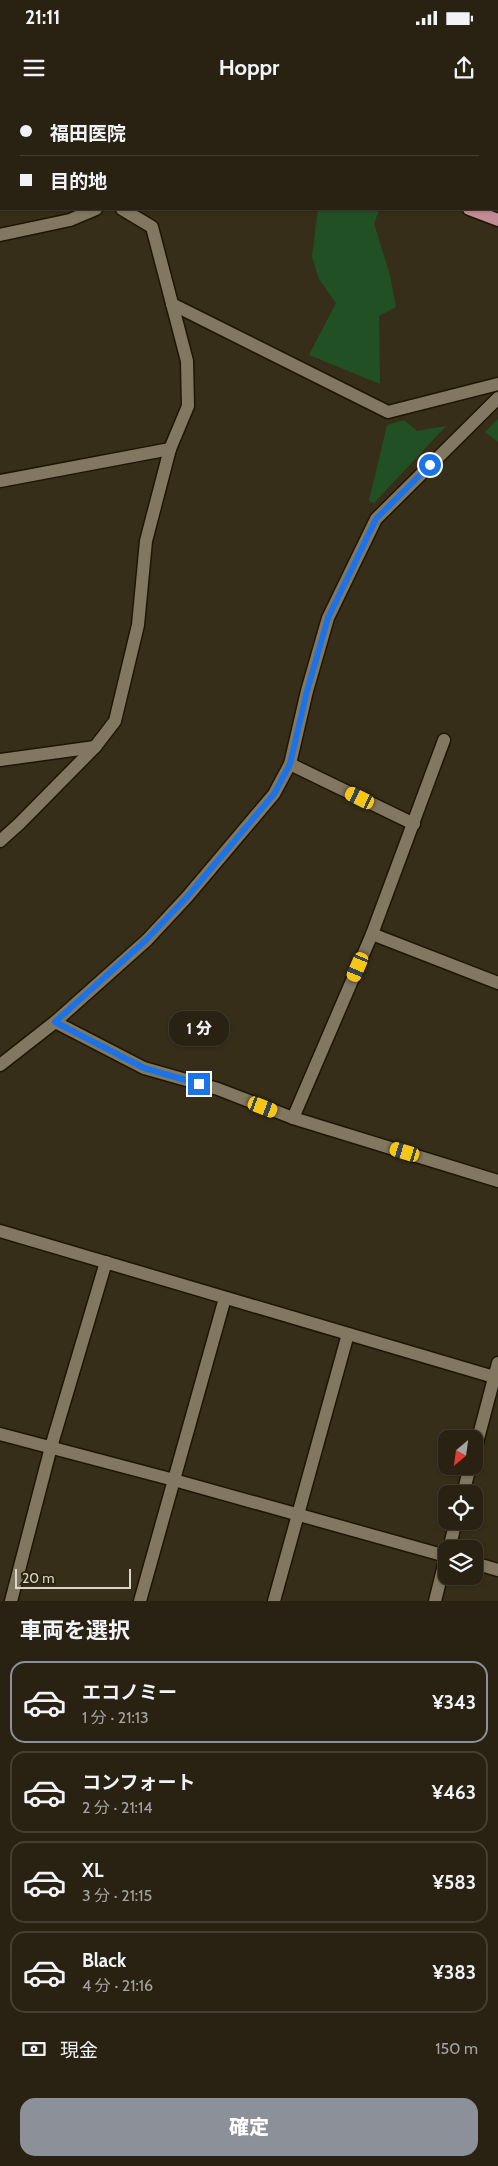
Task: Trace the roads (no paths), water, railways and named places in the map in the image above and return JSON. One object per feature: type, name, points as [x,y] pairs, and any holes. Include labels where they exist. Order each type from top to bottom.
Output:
[{"type":"main road","points":[[472,210],[498,220]]},
{"type":"street","points":[[0,235],[70,220],[94,210]]},
{"type":"street","points":[[0,840],[19,824],[95,747],[115,722],[138,625],[146,541],[170,449],[188,406],[187,361],[152,227],[124,210]]},
{"type":"street","points":[[172,304],[388,412],[498,384]]},
{"type":"street","points":[[0,1065],[55,1022],[146,940],[187,897],[274,794],[290,764],[307,691],[328,618],[376,519],[498,398]]},
{"type":"street","points":[[0,481],[170,449]]},
{"type":"street","points":[[293,1118],[372,934],[444,740]]},
{"type":"street","points":[[0,760],[95,747]]},
{"type":"street","points":[[290,764],[414,824]]},
{"type":"street","points":[[372,934],[498,983]]},
{"type":"street","points":[[55,1022],[144,1068],[218,1089],[293,1118],[498,1181]]},
{"type":"street","points":[[0,1231],[494,1377]]},
{"type":"street","points":[[11,1601],[51,1447],[106,1262]]},
{"type":"street","points":[[140,1601],[225,1298]]},
{"type":"street","points":[[274,1601],[348,1334]]},
{"type":"street","points":[[480,1430],[498,1363]]},
{"type":"street","points":[[0,1434],[174,1480],[438,1554]]},
{"type":"street","points":[[483,1566],[498,1570]]},
{"type":"street","points":[[435,1601],[439,1585]]}]
